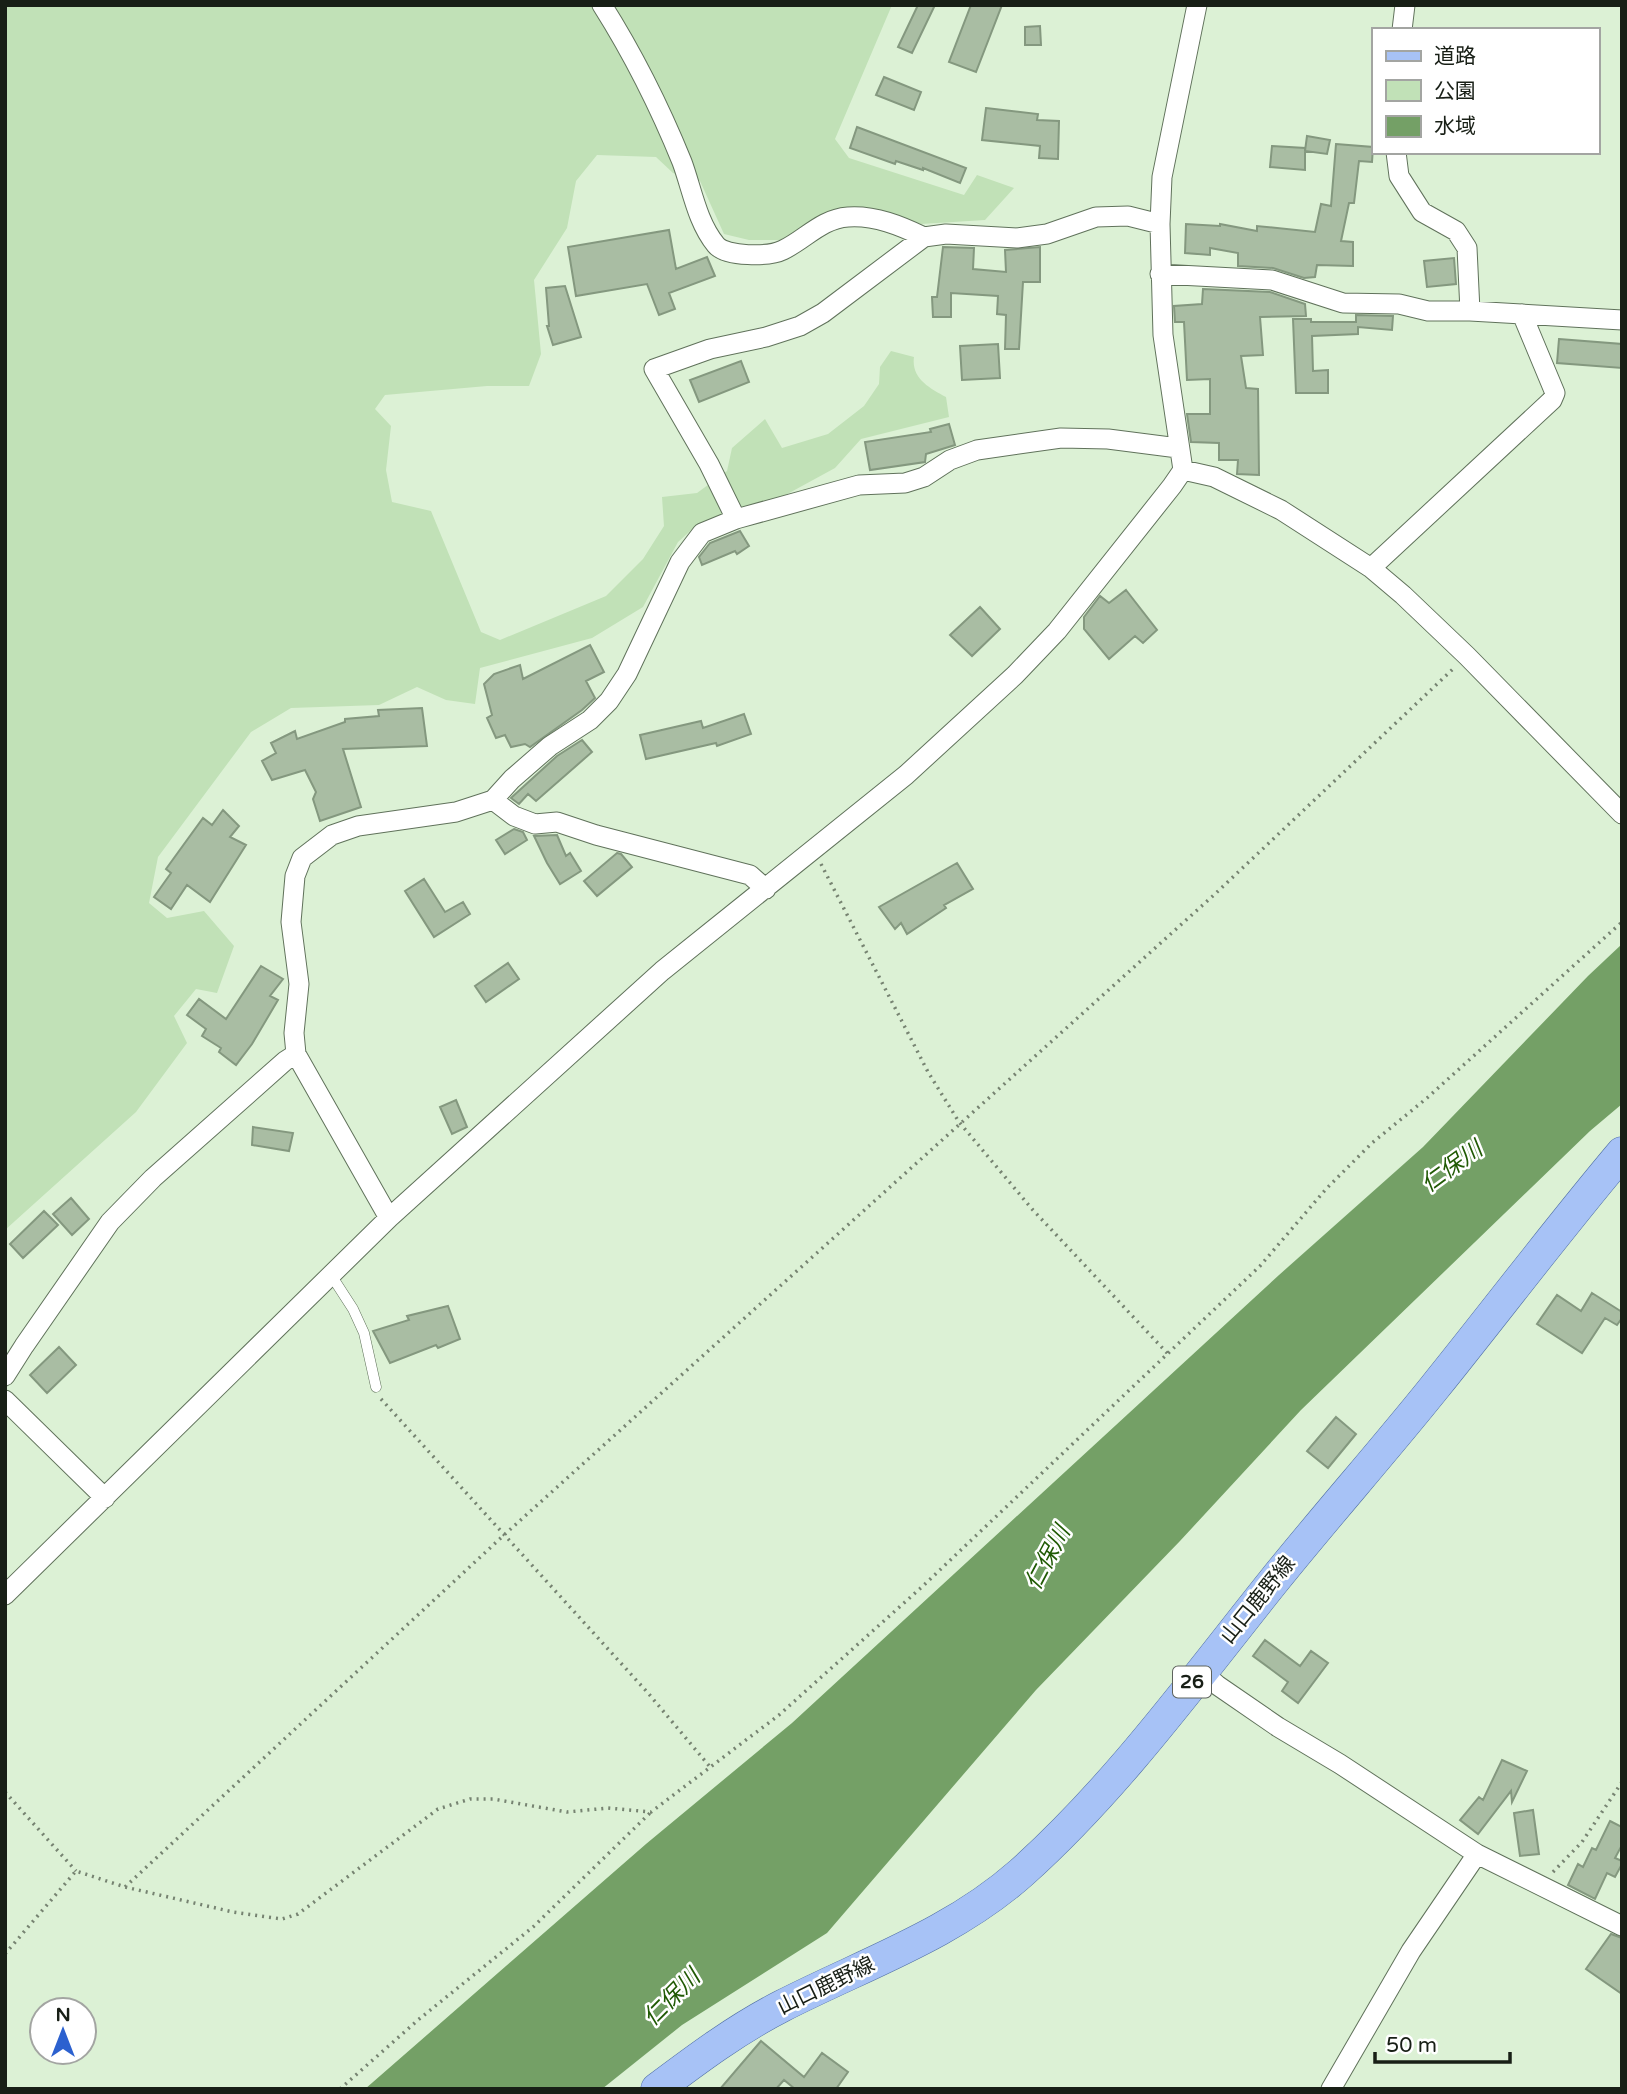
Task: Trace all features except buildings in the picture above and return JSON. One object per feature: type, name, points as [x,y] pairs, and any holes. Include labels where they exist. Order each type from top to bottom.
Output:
[{"type":"main road","name":"山口鹿野線","points":[[657,2089],[724,2039],[782,2006],[915,1943],[970,1913],[1020,1873],[1103,1791],[1312,1533],[1419,1406],[1622,1153]]},
{"type":"street","points":[[602,5],[629,47],[681,161],[705,228],[718,248],[737,254],[781,251],[822,223],[847,217],[869,217],[901,226],[924,237]]},
{"type":"street","points":[[5,1595],[389,1218],[662,971],[906,775],[1016,675],[1057,631],[1182,470],[1163,335],[1160,224],[1162,177],[1198,5]]},
{"type":"street","points":[[1402,28],[1405,5]]},
{"type":"street","points":[[1396,154],[1399,176],[1422,212],[1456,231],[1467,248],[1470,311]]},
{"type":"street","points":[[736,519],[709,464],[654,369],[710,349],[766,337],[800,326],[823,313],[924,237],[946,234],[1017,238],[1047,234],[1096,217],[1128,216],[1160,224]]},
{"type":"street","points":[[1160,274],[1272,280],[1343,303],[1398,304],[1428,311],[1622,320]]},
{"type":"street","points":[[1371,568],[1552,400],[1555,393],[1522,314]]},
{"type":"street","points":[[389,1218],[296,1054],[294,1033],[299,984],[291,922],[295,876],[302,859],[332,835],[358,826],[456,812],[493,800],[512,779],[550,746],[590,720],[609,701],[627,674],[680,562],[702,533],[736,519],[859,485],[915,480],[950,460],[977,450],[1061,438],[1108,439],[1178,448]]},
{"type":"street","points":[[1182,470],[1214,477],[1281,510],[1371,568],[1404,595],[1467,656],[1622,814]]},
{"type":"street","points":[[493,800],[514,816],[535,824],[557,822],[596,835],[750,875],[766,889]]},
{"type":"street","points":[[5,1376],[110,1222],[209,1127],[296,1054]]},
{"type":"street","points":[[5,1400],[105,1497]]},
{"type":"street","points":[[1201,1671],[1278,1727],[1340,1764],[1477,1854],[1622,1926]]},
{"type":"street","points":[[1331,2089],[1411,1951],[1477,1854]]},
{"type":"lane","points":[[331,1275],[353,1309],[364,1333],[376,1387]]},
{"type":"path","points":[[125,1886],[504,1535],[1215,894],[1467,656]]},
{"type":"path","points":[[814,850],[928,1072],[959,1122],[1032,1209],[1169,1355]]},
{"type":"path","points":[[340,2089],[418,2020],[533,1927],[651,1812],[779,1716],[924,1585],[1260,1266],[1326,1189],[1372,1143],[1427,1098],[1622,922]]},
{"type":"path","points":[[376,1387],[382,1402],[648,1693],[711,1768]]},
{"type":"path","points":[[1541,1885],[1581,1842],[1622,1782]]},
{"type":"path","points":[[5,1792],[76,1871],[125,1886],[233,1912],[282,1919],[298,1914],[438,1809],[470,1799],[493,1799],[566,1812],[608,1808],[651,1812]]},
{"type":"path","points":[[5,1954],[76,1871]]},
{"type":"green space","points":[[5,5],[892,5],[835,139],[849,158],[964,195],[977,175],[1014,188],[985,220],[921,224],[885,211],[835,213],[780,240],[749,240],[724,234],[700,181],[673,173],[656,157],[597,155],[576,181],[567,228],[534,280],[541,354],[529,386],[487,386],[385,395],[375,409],[391,426],[386,470],[392,502],[431,511],[481,632],[500,640],[606,596],[643,559],[664,526],[662,497],[697,493],[727,471],[732,448],[765,419],[782,448],[828,434],[864,406],[879,384],[880,367],[891,351],[914,357],[915,371],[922,382],[946,397],[949,417],[861,439],[835,468],[780,498],[698,524],[678,542],[643,607],[592,638],[480,668],[475,704],[446,700],[417,687],[379,705],[291,708],[251,732],[158,857],[149,903],[167,918],[204,911],[234,946],[217,993],[196,989],[174,1016],[187,1043],[136,1112],[5,1230]]},
{"type":"water","name":"仁保川","points":[[1622,944],[1622,1104],[1590,1131],[1301,1410],[1180,1541],[1036,1690],[827,1933],[682,2025],[602,2089],[365,2089],[646,1844],[792,1723],[1279,1275],[1423,1147]]}]
